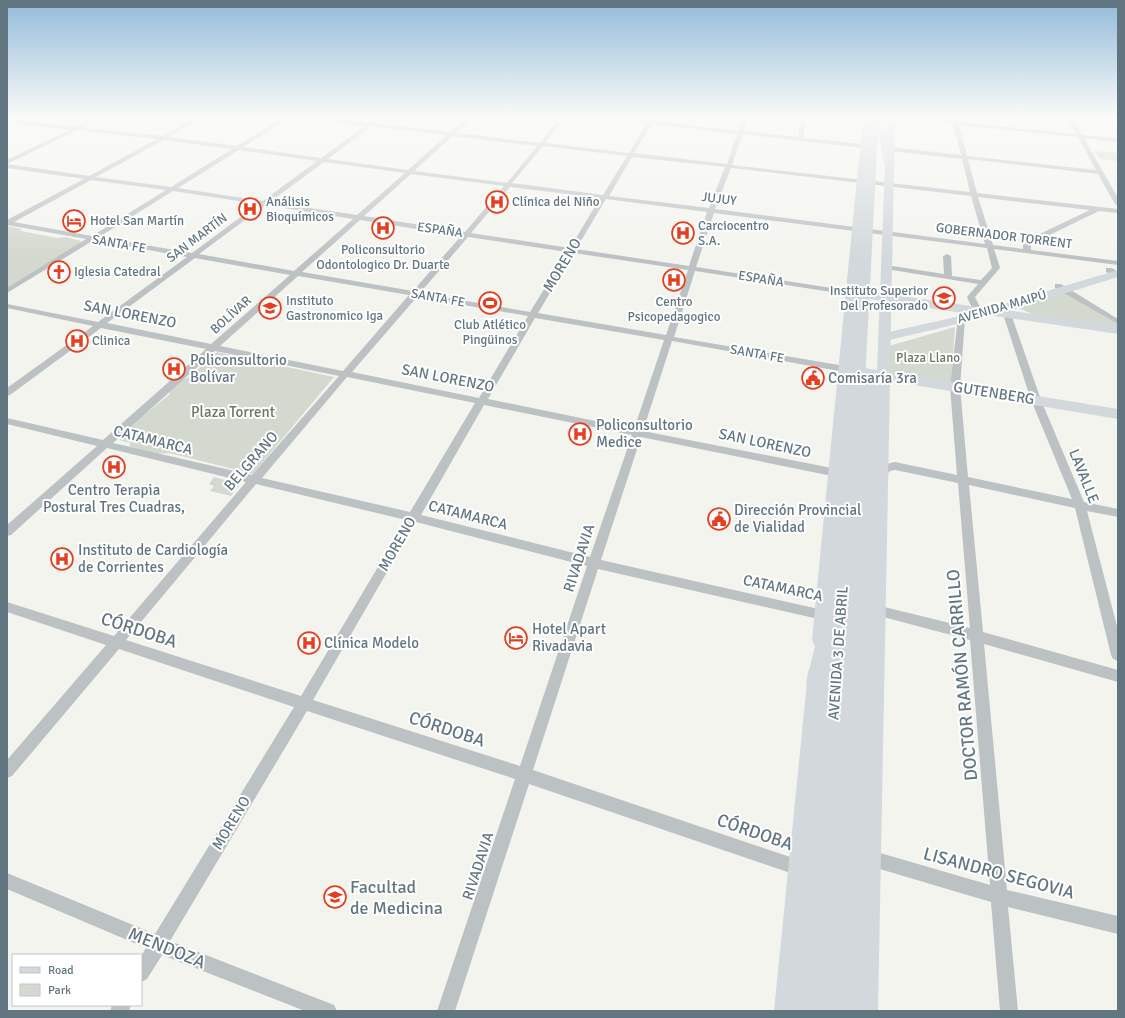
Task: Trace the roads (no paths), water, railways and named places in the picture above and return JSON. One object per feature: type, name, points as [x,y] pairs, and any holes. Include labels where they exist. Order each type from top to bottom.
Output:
[{"type":"highway","points":[[862,168],[863,164]]},
{"type":"highway","points":[[872,164],[875,182]]},
{"type":"highway","points":[[868,295],[877,164]]},
{"type":"highway","name":"AVENIDA 3 DE ABRIL","points":[[814,1011],[824,874],[850,611],[868,295]]},
{"type":"highway","name":"AVENIDA 3 DE ABRIL","points":[[850,611],[869,601],[858,475]]},
{"type":"highway","points":[[817,683],[831,622],[850,611]]},
{"type":"highway","name":"AVENIDA 3 DE ABRIL","points":[[824,874],[838,1011]]},
{"type":"main road","points":[[868,295],[875,182],[890,166]]},
{"type":"main road","points":[[862,168],[875,182]]},
{"type":"main road","points":[[864,372],[848,329],[886,267],[872,231]]},
{"type":"main road","name":"AVENIDA MAIPÚ","points":[[885,337],[961,319],[1116,270]]},
{"type":"main road","points":[[868,295],[1118,330]]},
{"type":"main road","name":"AVENIDA 3 DE ABRIL","points":[[865,1011],[870,858],[850,611],[864,372],[885,337],[868,295]]},
{"type":"main road","points":[[912,330],[952,316],[950,310],[940,305]]},
{"type":"main road","name":"GUTENBERG","points":[[864,372],[1118,414]]},
{"type":"main road","name":"AVENIDA 3 DE ABRIL","points":[[787,1011],[824,874],[817,683]]},
{"type":"street","points":[[7,223],[116,164]]},
{"type":"street","points":[[7,291],[93,240],[212,164]]},
{"type":"street","name":"SAN MARTÍN","points":[[7,393],[317,164]]},
{"type":"street","name":"JUJUY","points":[[348,164],[872,231]]},
{"type":"street","name":"BOLÍVAR","points":[[7,532],[419,164]]},
{"type":"street","name":"BELGRANO","points":[[7,771],[116,644],[253,480],[415,294],[525,164]]},
{"type":"street","name":"MORENO","points":[[142,971],[304,704],[412,517],[571,250],[625,164]]},
{"type":"street","points":[[708,164],[1118,211]]},
{"type":"street","points":[[967,164],[974,194],[996,268],[971,297],[984,312]]},
{"type":"street","points":[[1024,164],[1100,172]]},
{"type":"street","points":[[1096,164],[1118,203]]},
{"type":"street","name":"ESPAÑA","points":[[7,166],[171,189],[868,295]]},
{"type":"street","name":"RIVADAVIA","points":[[446,1011],[710,211],[728,166]]},
{"type":"street","points":[[1027,251],[1027,244],[1029,241],[1097,208]]},
{"type":"street","name":"SANTA FE","points":[[7,223],[93,240],[533,314],[864,372]]},
{"type":"street","name":"GOBERNADOR TORRENT","points":[[872,231],[1027,251],[1116,270]]},
{"type":"street","points":[[947,256],[948,277]]},
{"type":"street","points":[[886,267],[983,283]]},
{"type":"street","points":[[1060,288],[1118,322]]},
{"type":"street","name":"SAN LORENZO","points":[[7,306],[858,475]]},
{"type":"street","name":"LAVALLE","points":[[1007,314],[1036,400],[1080,505],[1118,654]]},
{"type":"street","name":"DOCTOR RAMÓN CARRILLO","points":[[961,319],[955,387],[1009,1011]]},
{"type":"street","name":"CATAMARCA","points":[[7,421],[412,517],[594,563],[977,636],[1118,676]]},
{"type":"street","points":[[858,475],[895,466],[1118,513]]},
{"type":"street","name":"CÓRDOBA","points":[[7,607],[116,644],[525,775],[824,874]]},
{"type":"street","points":[[824,874],[870,858]]},
{"type":"street","name":"LISANDRO SEGOVIA","points":[[870,858],[999,896],[1118,924]]},
{"type":"street","name":"MENDOZA","points":[[7,881],[158,944],[328,1011]]},
{"type":"place","name":"Clínica del Niño","points":[[497,202]]},
{"type":"place","name":"Análisis Bioquímicos","points":[[250,209]]},
{"type":"place","name":"Hotel San Martín","points":[[74,221]]},
{"type":"place","name":"Policonsultorio Odontologico Dr. Duarte","points":[[383,228]]},
{"type":"place","name":"Carciocentro S.A.","points":[[683,233]]},
{"type":"place","name":"Iglesia Catedral","points":[[59,272]]},
{"type":"place","name":"Centro Psicopedagogico","points":[[674,280]]},
{"type":"place","name":"Instituto Superior Del Profesorado","points":[[944,298]]},
{"type":"place","name":"Club Atlético Pingüinos","points":[[490,303]]},
{"type":"place","name":"Instituto Gastronomico Iga","points":[[270,308]]},
{"type":"place","name":"Clinica","points":[[77,341]]},
{"type":"place","name":"Policonsultorio Bolívar","points":[[174,369]]},
{"type":"place","name":"Comisaría 3ra","points":[[813,378]]},
{"type":"place","name":"Policonsultorio Medice","points":[[580,434]]},
{"type":"place","name":"Centro Terapia Postural Tres Cuadras,","points":[[114,467]]},
{"type":"place","name":"Dirección Provincial de Vialidad","points":[[719,519]]},
{"type":"place","name":"Instituto de Cardiología de Corrientes","points":[[62,559]]},
{"type":"place","name":"Hotel Apart Rivadavia","points":[[516,638]]},
{"type":"place","name":"Clínica Modelo","points":[[309,643]]},
{"type":"place","name":"Facultad de Medicina","points":[[335,897]]},
{"type":"park label","name":"Plaza Llano","points":[[928,358]]},
{"type":"park label","name":"Plaza Torrent","points":[[233,412]]}]
